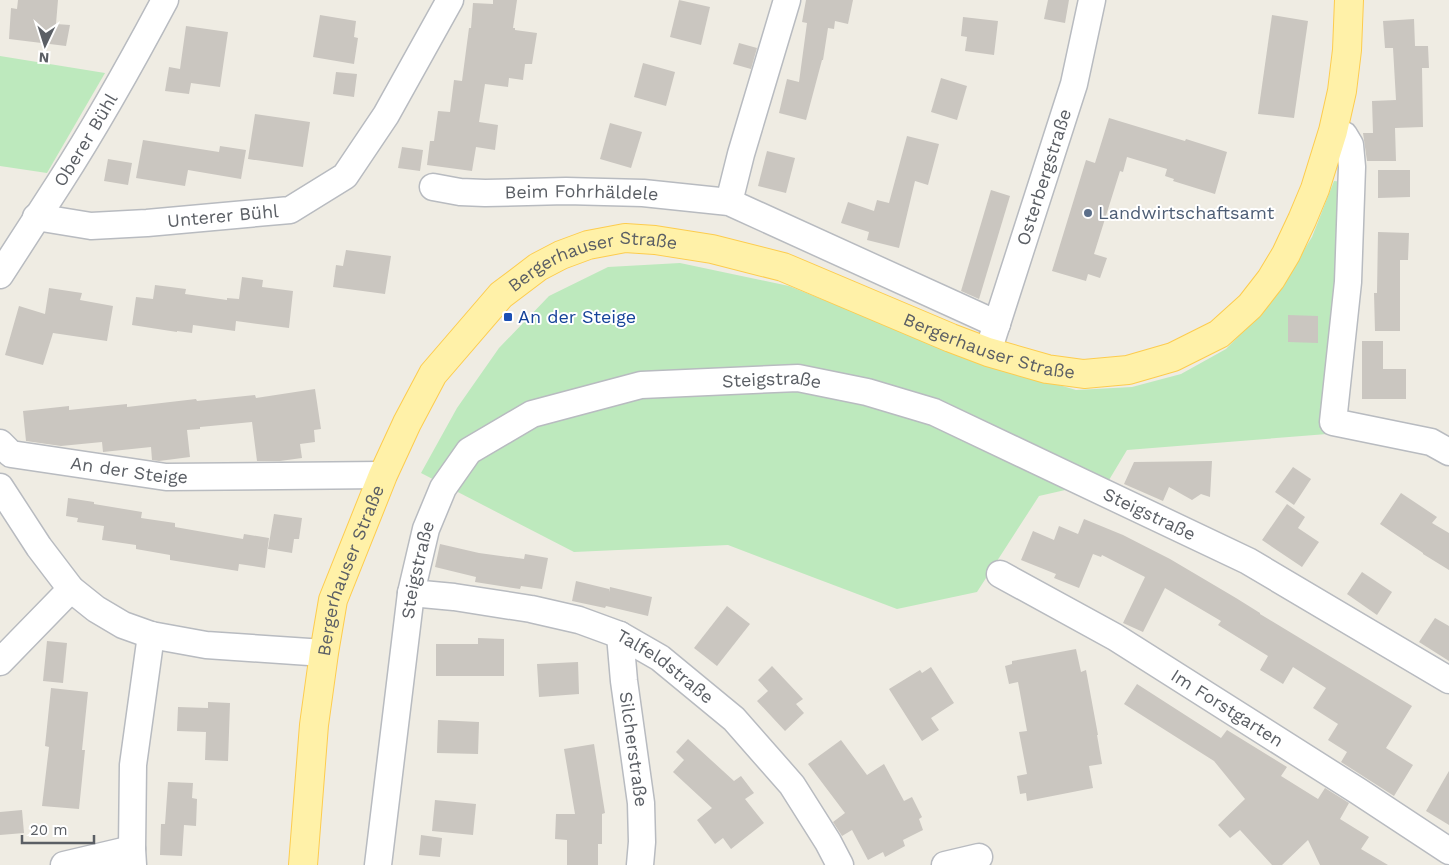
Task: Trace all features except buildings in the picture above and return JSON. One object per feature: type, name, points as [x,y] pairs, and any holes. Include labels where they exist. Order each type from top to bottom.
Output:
[{"type":"main road","name":"Bergerhauser Straße","points":[[324,654],[333,600],[383,475],[407,423],[433,374],[501,295],[538,267],[561,255],[588,245],[625,238],[655,240],[712,249],[783,267],[951,338],[988,352],[1047,369],[1084,374],[1128,370],[1173,357],[1219,334],[1250,306],[1271,279],[1286,254],[1302,220],[1333,131],[1342,91],[1347,50],[1349,0]]},
{"type":"main road","points":[[303,865],[314,725],[324,654]]},
{"type":"street","name":"Oberer Bühl","points":[[0,275],[94,127],[165,0]]},
{"type":"street","name":"Unterer Bühl","points":[[36,217],[91,226],[290,210],[345,176],[386,115],[450,0]]},
{"type":"street","points":[[729,202],[787,0]]},
{"type":"street","name":"Osterbergstraße","points":[[988,352],[1074,84],[1092,0]]},
{"type":"street","points":[[1333,131],[1344,135],[1350,145],[1352,167],[1348,282],[1333,422],[1431,442],[1449,452]]},
{"type":"street","name":"Beim Fohrhäldele","points":[[433,187],[460,192],[485,193],[566,191],[643,193],[729,202],[998,324]]},
{"type":"street","name":"Steigstraße","points":[[378,865],[411,593],[426,529],[444,488],[469,450],[532,414],[641,385],[798,378],[867,392],[934,412],[1248,561],[1449,680]]},
{"type":"street","name":"An der Steige","points":[[0,443],[11,454],[166,477],[383,475]]},
{"type":"street","name":"Bergerhauser Straße","points":[[3,498],[71,588],[96,609],[122,625],[151,634],[206,645],[324,654]]},
{"type":"street","name":"Im Forstgarten","points":[[1000,574],[1115,637],[1449,851]]},
{"type":"street","points":[[0,662],[71,588]]},
{"type":"street","name":"Talfeldstraße","points":[[411,593],[454,597],[531,609],[579,620],[620,635],[660,658],[734,719],[792,784],[840,865]]},
{"type":"street","points":[[64,865],[132,857],[133,765],[151,634]]},
{"type":"street","name":"Silcherstraße","points":[[620,635],[624,681],[641,803],[642,842],[640,865]]},
{"type":"street","points":[[945,865],[979,857]]},
{"type":"green space","points":[[0,56],[105,73],[47,173],[0,166]]},
{"type":"green space","points":[[1334,181],[1345,182],[1327,434],[1127,450],[1109,480],[1039,496],[977,592],[897,609],[728,545],[574,552],[421,473],[457,408],[499,348],[549,296],[608,267],[680,263],[789,286],[968,358],[1076,390],[1132,387],[1181,374],[1226,349],[1270,304],[1312,237]]},
{"type":"place","name":"Landwirtschaftsamt","points":[[1088,213]]},
{"type":"place","name":"An der Steige","points":[[508,317]]}]
